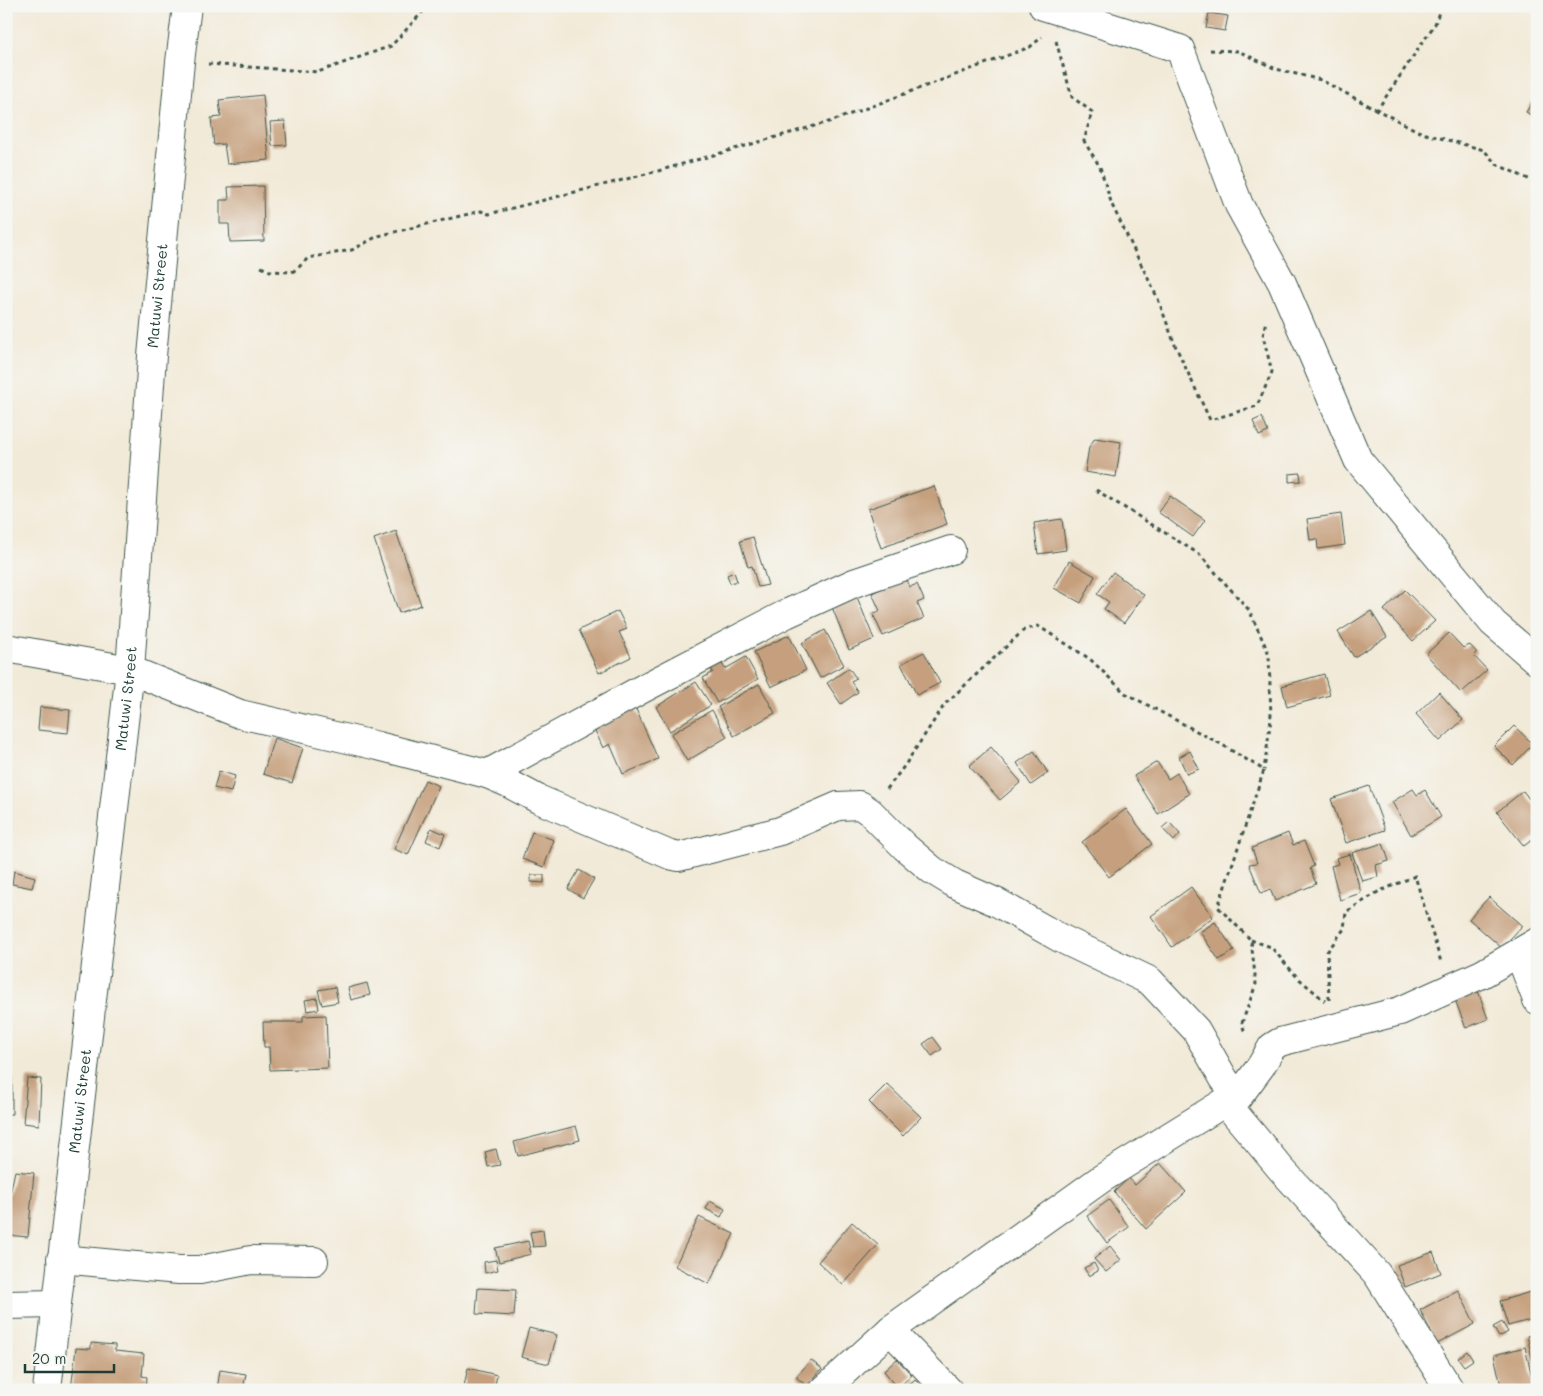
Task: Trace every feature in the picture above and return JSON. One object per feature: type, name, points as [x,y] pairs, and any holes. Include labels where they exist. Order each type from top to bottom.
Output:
[{"type":"street","name":"Matuwi Street","points":[[47,1390],[130,670],[152,356],[186,6]]},
{"type":"street","points":[[1054,10],[1180,49],[1239,205],[1282,283],[1358,460],[1493,623],[1537,661]]},
{"type":"street","points":[[487,774],[642,689],[786,614],[854,583],[950,550]]},
{"type":"street","points":[[6,648],[130,670],[240,714],[487,774],[538,799],[662,853],[679,857],[780,832],[838,806],[860,805],[870,812],[905,847],[947,880],[998,903],[1060,938],[1150,981],[1196,1030],[1224,1078],[1232,1100],[1281,1169],[1376,1274],[1450,1390]]},
{"type":"street","points":[[824,1390],[890,1330],[1101,1179],[1232,1100],[1261,1066],[1272,1047],[1280,1042],[1400,1011],[1482,974],[1528,947],[1537,1000]]},
{"type":"street","points":[[62,1259],[179,1270],[200,1270],[251,1260],[314,1261]]},
{"type":"street","points":[[6,1305],[56,1304]]},
{"type":"street","points":[[890,1330],[948,1390]]},
{"type":"path","points":[[180,62],[318,72],[391,46],[428,6]]},
{"type":"path","points":[[1377,110],[1435,24],[1441,6]]},
{"type":"path","points":[[261,267],[270,271],[292,272],[308,258],[352,250],[378,236],[481,211],[489,214],[527,205],[658,171],[832,121],[1030,47],[1054,10]]},
{"type":"path","points":[[1054,10],[1056,42],[1072,97],[1092,112],[1084,141],[1100,167],[1112,205],[1158,299],[1175,345],[1210,420],[1257,406],[1272,372],[1263,336],[1266,318]]},
{"type":"path","points":[[1180,49],[1238,51],[1276,70],[1321,80],[1422,133],[1484,150],[1496,164],[1537,183]]},
{"type":"path","points":[[1096,490],[1199,554],[1249,610],[1269,654],[1271,719],[1264,770],[1218,907],[1251,940],[1271,947],[1298,978],[1330,1005],[1327,952],[1344,929],[1346,912],[1378,892],[1415,876],[1450,989]]},
{"type":"path","points":[[870,812],[905,766],[945,704],[1024,630],[1038,626],[1090,658],[1125,693],[1219,742],[1264,770]]},
{"type":"path","points":[[1251,940],[1256,984],[1242,1023],[1250,1050],[1266,1055]]},
{"type":"building","points":[[1209,13],[1228,16],[1225,31],[1206,28]]},
{"type":"building","points":[[263,95],[269,160],[227,164],[224,144],[214,145],[211,118],[221,117],[219,100]]},
{"type":"building","points":[[1537,95],[1537,119],[1526,112]]},
{"type":"building","points":[[285,121],[287,145],[272,146],[270,122]]},
{"type":"building","points":[[263,186],[264,241],[230,242],[229,224],[220,224],[220,200],[229,200],[228,187]]},
{"type":"building","points":[[1262,417],[1268,432],[1259,436],[1253,421]]},
{"type":"building","points":[[1095,438],[1121,442],[1116,477],[1085,472],[1089,447]]},
{"type":"building","points":[[1300,473],[1301,481],[1289,482],[1289,474]]},
{"type":"building","points":[[934,486],[947,524],[881,548],[868,509]]},
{"type":"building","points":[[1170,496],[1205,520],[1193,537],[1158,512]]},
{"type":"building","points":[[1341,514],[1345,545],[1318,549],[1317,539],[1310,540],[1307,519]]},
{"type":"building","points":[[1062,519],[1066,550],[1038,554],[1034,523]]},
{"type":"building","points":[[396,531],[421,605],[399,613],[374,539]]},
{"type":"building","points":[[753,537],[768,585],[758,587],[752,566],[748,567],[740,541]]},
{"type":"building","points":[[1069,561],[1095,576],[1081,603],[1054,588]]},
{"type":"building","points":[[734,572],[737,581],[730,583],[727,575]]},
{"type":"building","points":[[1113,572],[1144,595],[1124,623],[1104,609],[1109,602],[1097,594]]},
{"type":"building","points":[[906,578],[910,587],[917,584],[924,600],[917,603],[924,618],[883,636],[873,614],[880,611],[872,593]]},
{"type":"building","points":[[1405,590],[1435,621],[1413,641],[1384,610]]},
{"type":"building","points":[[857,597],[874,639],[849,650],[832,607]]},
{"type":"building","points":[[618,611],[627,629],[619,632],[631,657],[599,673],[579,630]]},
{"type":"building","points":[[1371,611],[1387,637],[1354,657],[1338,632]]},
{"type":"building","points":[[825,630],[844,665],[820,678],[802,643]]},
{"type":"building","points":[[1449,633],[1463,648],[1470,645],[1477,653],[1474,656],[1487,670],[1461,693],[1426,654]]},
{"type":"building","points":[[789,635],[806,670],[771,687],[754,652]]},
{"type":"building","points":[[924,652],[940,683],[917,695],[901,664]]},
{"type":"building","points":[[746,657],[758,679],[717,703],[703,678],[713,672],[709,664],[719,658],[725,669]]},
{"type":"building","points":[[849,668],[856,678],[851,682],[858,692],[841,704],[827,683]]},
{"type":"building","points":[[1324,674],[1330,695],[1287,707],[1282,686]]},
{"type":"building","points":[[696,682],[711,705],[670,731],[656,707]]},
{"type":"building","points":[[759,684],[775,713],[734,736],[718,707]]},
{"type":"building","points":[[1439,692],[1463,720],[1440,741],[1416,714]]},
{"type":"building","points":[[40,707],[70,710],[68,733],[38,730]]},
{"type":"building","points":[[635,707],[658,759],[623,774],[610,744],[603,748],[593,726]]},
{"type":"building","points":[[712,710],[727,737],[687,761],[671,734]]},
{"type":"building","points":[[1514,726],[1533,744],[1513,765],[1494,746]]},
{"type":"building","points":[[274,738],[303,748],[292,783],[263,774]]},
{"type":"building","points":[[991,747],[1021,782],[1000,800],[969,766]]},
{"type":"building","points":[[1034,751],[1048,773],[1031,785],[1017,763]]},
{"type":"building","points":[[1190,751],[1199,769],[1187,774],[1179,757]]},
{"type":"building","points":[[1157,762],[1168,779],[1177,773],[1189,794],[1158,814],[1134,776]]},
{"type":"building","points":[[219,771],[235,776],[231,792],[214,788]]},
{"type":"building","points":[[425,780],[439,786],[408,855],[394,849]]},
{"type":"building","points":[[1369,786],[1385,830],[1346,843],[1331,799]]},
{"type":"building","points":[[1413,789],[1417,795],[1425,790],[1441,817],[1411,835],[1392,802]]},
{"type":"building","points":[[1523,791],[1537,809],[1537,836],[1524,846],[1497,812]]},
{"type":"building","points":[[1126,809],[1152,844],[1109,877],[1082,842]]},
{"type":"building","points":[[1169,822],[1180,834],[1174,841],[1162,828]]},
{"type":"building","points":[[431,828],[445,834],[440,847],[426,841]]},
{"type":"building","points":[[532,832],[554,840],[544,867],[522,859]]},
{"type":"building","points":[[1288,833],[1293,845],[1304,841],[1314,866],[1310,868],[1316,884],[1275,901],[1270,889],[1261,893],[1249,864],[1257,863],[1252,848]]},
{"type":"building","points":[[1383,843],[1389,861],[1376,865],[1378,877],[1362,881],[1352,853]]},
{"type":"building","points":[[1350,854],[1361,893],[1340,900],[1331,866],[1338,864],[1336,858]]},
{"type":"building","points":[[579,870],[594,879],[583,898],[568,889]]},
{"type":"building","points":[[14,871],[35,877],[32,888],[12,884]]},
{"type":"building","points":[[531,875],[544,875],[544,883],[531,882]]},
{"type":"building","points":[[1191,887],[1213,917],[1172,947],[1151,916]]},
{"type":"building","points":[[1489,897],[1522,926],[1502,948],[1469,919]]},
{"type":"building","points":[[1215,922],[1234,950],[1219,960],[1200,932]]},
{"type":"building","points":[[367,983],[370,995],[351,1000],[348,988]]},
{"type":"building","points":[[335,987],[338,1002],[322,1005],[318,990]]},
{"type":"building","points":[[1478,991],[1488,1019],[1466,1028],[1455,1000]]},
{"type":"building","points":[[317,998],[319,1009],[307,1011],[305,1000]]},
{"type":"building","points":[[326,1015],[328,1068],[270,1070],[269,1047],[264,1047],[263,1022],[303,1022],[303,1016]]},
{"type":"building","points":[[933,1037],[942,1049],[932,1056],[923,1044]]},
{"type":"building","points":[[6,1076],[12,1076],[12,1114],[6,1114]]},
{"type":"building","points":[[27,1078],[41,1079],[39,1125],[23,1123]]},
{"type":"building","points":[[887,1084],[921,1117],[903,1136],[869,1102]]},
{"type":"building","points":[[576,1126],[580,1140],[518,1156],[514,1142]]},
{"type":"building","points":[[496,1149],[500,1165],[488,1167],[485,1152]]},
{"type":"building","points":[[1160,1163],[1186,1192],[1146,1229],[1114,1192],[1129,1178],[1135,1185]]},
{"type":"building","points":[[15,1171],[34,1173],[28,1237],[6,1235],[6,1194],[10,1194]]},
{"type":"building","points":[[1109,1200],[1129,1227],[1107,1243],[1087,1216]]},
{"type":"building","points":[[710,1201],[725,1209],[721,1217],[706,1209]]},
{"type":"building","points":[[699,1217],[734,1234],[709,1284],[675,1266]]},
{"type":"building","points":[[852,1222],[878,1245],[843,1285],[818,1262]]},
{"type":"building","points":[[543,1230],[545,1246],[533,1247],[530,1232]]},
{"type":"building","points":[[528,1241],[531,1254],[499,1262],[495,1248]]},
{"type":"building","points":[[1110,1246],[1121,1260],[1106,1272],[1094,1259]]},
{"type":"building","points":[[1433,1252],[1441,1273],[1405,1287],[1397,1265]]},
{"type":"building","points":[[496,1260],[498,1270],[485,1273],[484,1262]]},
{"type":"building","points":[[1094,1263],[1098,1271],[1089,1276],[1084,1268]]},
{"type":"building","points":[[478,1288],[516,1290],[514,1316],[476,1314]]},
{"type":"building","points":[[1458,1290],[1475,1324],[1437,1344],[1420,1310]]},
{"type":"building","points":[[1537,1290],[1537,1318],[1508,1326],[1500,1301]]},
{"type":"building","points":[[1502,1322],[1508,1332],[1499,1337],[1493,1327]]},
{"type":"building","points":[[529,1328],[557,1335],[549,1364],[521,1357]]},
{"type":"building","points":[[1537,1334],[1537,1374],[1536,1374],[1527,1336]]},
{"type":"building","points":[[91,1343],[115,1345],[115,1351],[144,1354],[142,1376],[147,1377],[146,1390],[71,1390],[76,1348],[91,1349]]},
{"type":"building","points":[[1525,1347],[1535,1390],[1502,1390],[1494,1355]]},
{"type":"building","points":[[1467,1351],[1473,1360],[1464,1366],[1458,1358]]},
{"type":"building","points":[[897,1359],[912,1375],[898,1388],[884,1371]]},
{"type":"building","points":[[811,1360],[822,1369],[807,1386],[796,1377]]},
{"type":"building","points":[[468,1368],[497,1375],[494,1390],[463,1390]]},
{"type":"building","points":[[220,1370],[246,1374],[243,1390],[217,1390]]},
{"type":"building","points":[[915,1379],[925,1390],[904,1390]]}]
